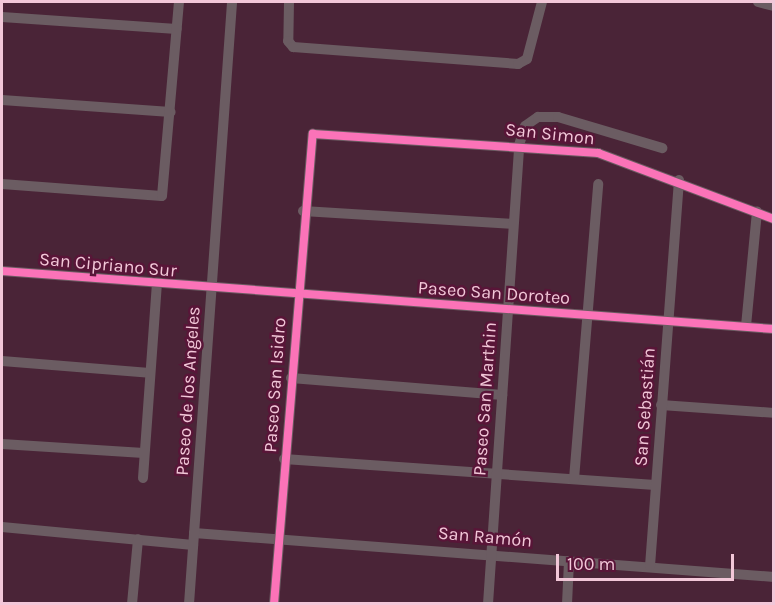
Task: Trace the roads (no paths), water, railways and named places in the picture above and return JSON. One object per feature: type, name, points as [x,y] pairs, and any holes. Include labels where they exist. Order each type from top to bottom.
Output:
[{"type":"street","points":[[2,184],[152,199],[164,192],[179,2]]},
{"type":"street","name":"Paseo de los Angeles","points":[[189,603],[232,2]]},
{"type":"street","points":[[289,2],[290,44],[518,64],[527,59],[542,2]]},
{"type":"street","points":[[758,2],[774,6]]},
{"type":"street","points":[[2,17],[177,29]]},
{"type":"street","points":[[2,100],[171,112]]},
{"type":"street","name":"Paseo San Marthin","points":[[488,603],[519,145],[531,120],[547,116],[662,148]]},
{"type":"street","name":"San Simon","points":[[312,134],[519,145],[598,153],[679,180],[774,219]]},
{"type":"street","name":"Paseo San Isidro","points":[[274,603],[303,211],[312,134]]},
{"type":"street","name":"San Sebastián","points":[[650,566],[679,180]]},
{"type":"street","points":[[574,479],[598,184]]},
{"type":"street","points":[[303,211],[513,224]]},
{"type":"street","points":[[746,326],[757,212]]},
{"type":"street","name":"San Cipriano Sur","points":[[2,271],[213,289]]},
{"type":"street","points":[[143,478],[157,285]]},
{"type":"street","name":"Paseo San Doroteo","points":[[213,289],[774,329]]},
{"type":"street","points":[[2,361],[150,373]]},
{"type":"street","points":[[291,378],[502,395]]},
{"type":"street","points":[[661,405],[774,413]]},
{"type":"street","points":[[2,444],[144,453]]},
{"type":"street","points":[[284,459],[655,485]]},
{"type":"street","points":[[2,527],[193,545]]},
{"type":"street","name":"San Ramón","points":[[194,533],[774,577]]},
{"type":"street","points":[[132,603],[138,539]]},
{"type":"street","points":[[567,603],[569,561]]}]
